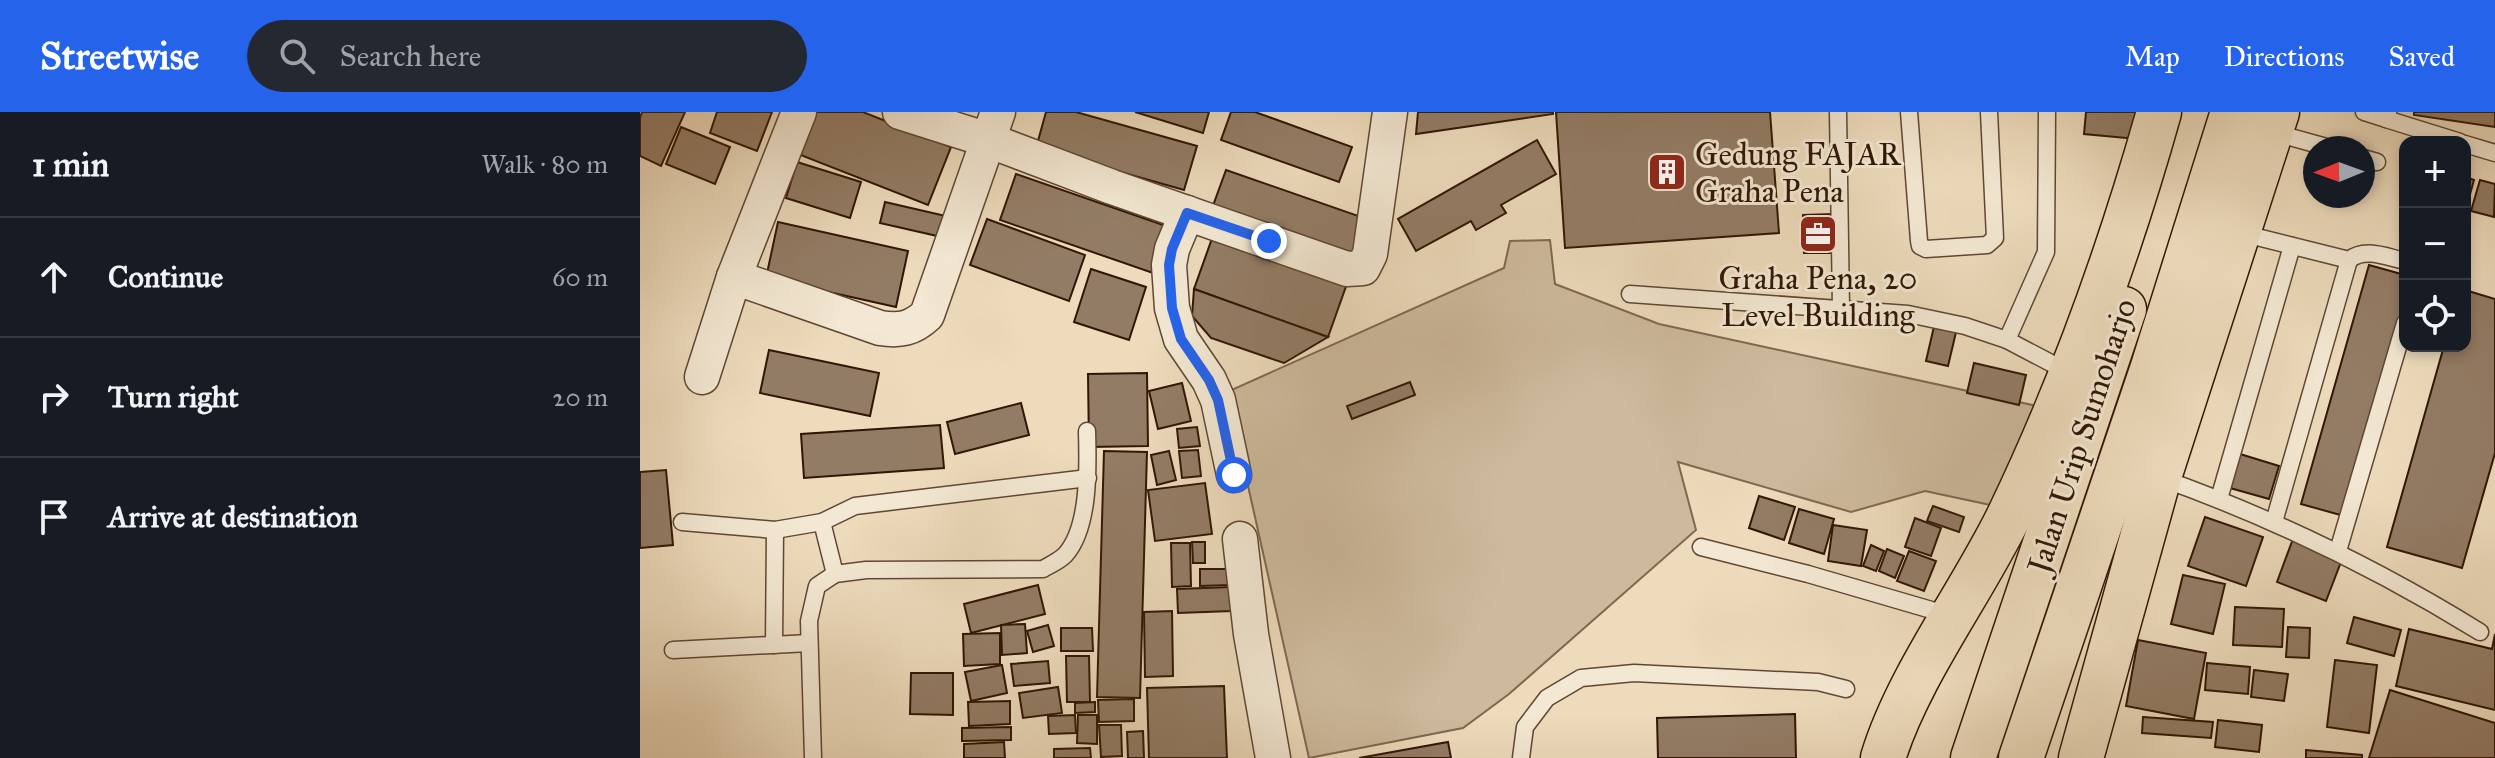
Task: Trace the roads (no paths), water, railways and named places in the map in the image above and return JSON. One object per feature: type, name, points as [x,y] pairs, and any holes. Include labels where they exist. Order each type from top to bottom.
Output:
[{"type":"highway","points":[[1886,755],[1909,696],[1980,573],[2036,457],[2135,197],[2159,112]]},
{"type":"highway","name":"Jalan Urip Sumoharjo","points":[[1973,758],[2109,356],[2187,112]]},
{"type":"highway","points":[[2081,758],[2159,477],[2239,232],[2260,118]]},
{"type":"highway","name":"Jalan Urip Sumoharjo","points":[[2021,758],[2153,367],[2260,118]]},
{"type":"street","points":[[702,377],[734,277],[799,112]]},
{"type":"street","points":[[900,112],[993,126],[1187,213],[1347,269],[1363,268],[1370,254],[1390,112]]},
{"type":"street","points":[[734,277],[880,328],[897,331],[915,326],[927,315],[993,126]]},
{"type":"street","points":[[1187,213],[1169,265],[1172,308],[1181,339],[1209,380],[1218,400],[1234,475]]},
{"type":"street","points":[[1240,539],[1251,634],[1273,758]]},
{"type":"lane","points":[[1838,112],[1841,309]]},
{"type":"lane","points":[[1909,112],[1919,241],[1926,249],[1987,245],[1995,238],[1989,112]]},
{"type":"lane","points":[[2007,340],[2044,260],[2047,244],[2047,112]]},
{"type":"lane","points":[[2364,112],[2387,115],[2443,136]]},
{"type":"lane","points":[[2260,118],[2303,136]]},
{"type":"lane","points":[[2471,146],[2495,153]]},
{"type":"lane","points":[[2239,232],[2349,260]]},
{"type":"lane","points":[[2219,499],[2292,246]]},
{"type":"lane","points":[[2274,522],[2349,260],[2357,254],[2367,253],[2399,260]]},
{"type":"lane","points":[[1630,294],[1908,314],[1965,326],[2007,340],[2069,373]]},
{"type":"lane","points":[[2338,551],[2399,343]]},
{"type":"lane","points":[[813,758],[809,621],[817,586],[835,574],[866,570],[1043,569],[1065,555],[1079,528],[1088,478],[1087,431]]},
{"type":"lane","points":[[2159,477],[2219,499],[2338,551],[2480,632]]},
{"type":"lane","points":[[682,522],[775,530],[822,522],[855,506],[1088,478]]},
{"type":"lane","points":[[822,522],[835,574]]},
{"type":"lane","points":[[774,645],[775,530]]},
{"type":"lane","points":[[1701,547],[1954,616]]},
{"type":"lane","points":[[673,650],[809,643]]},
{"type":"lane","points":[[1521,758],[1525,727],[1547,698],[1581,678],[1634,673],[1818,682],[1846,689]]},
{"type":"place","name":"Gedung FAJAR Graha Pena","points":[[1667,172]]},
{"type":"place","name":"Graha Pena, 20 Level Building","points":[[1818,234]]}]
